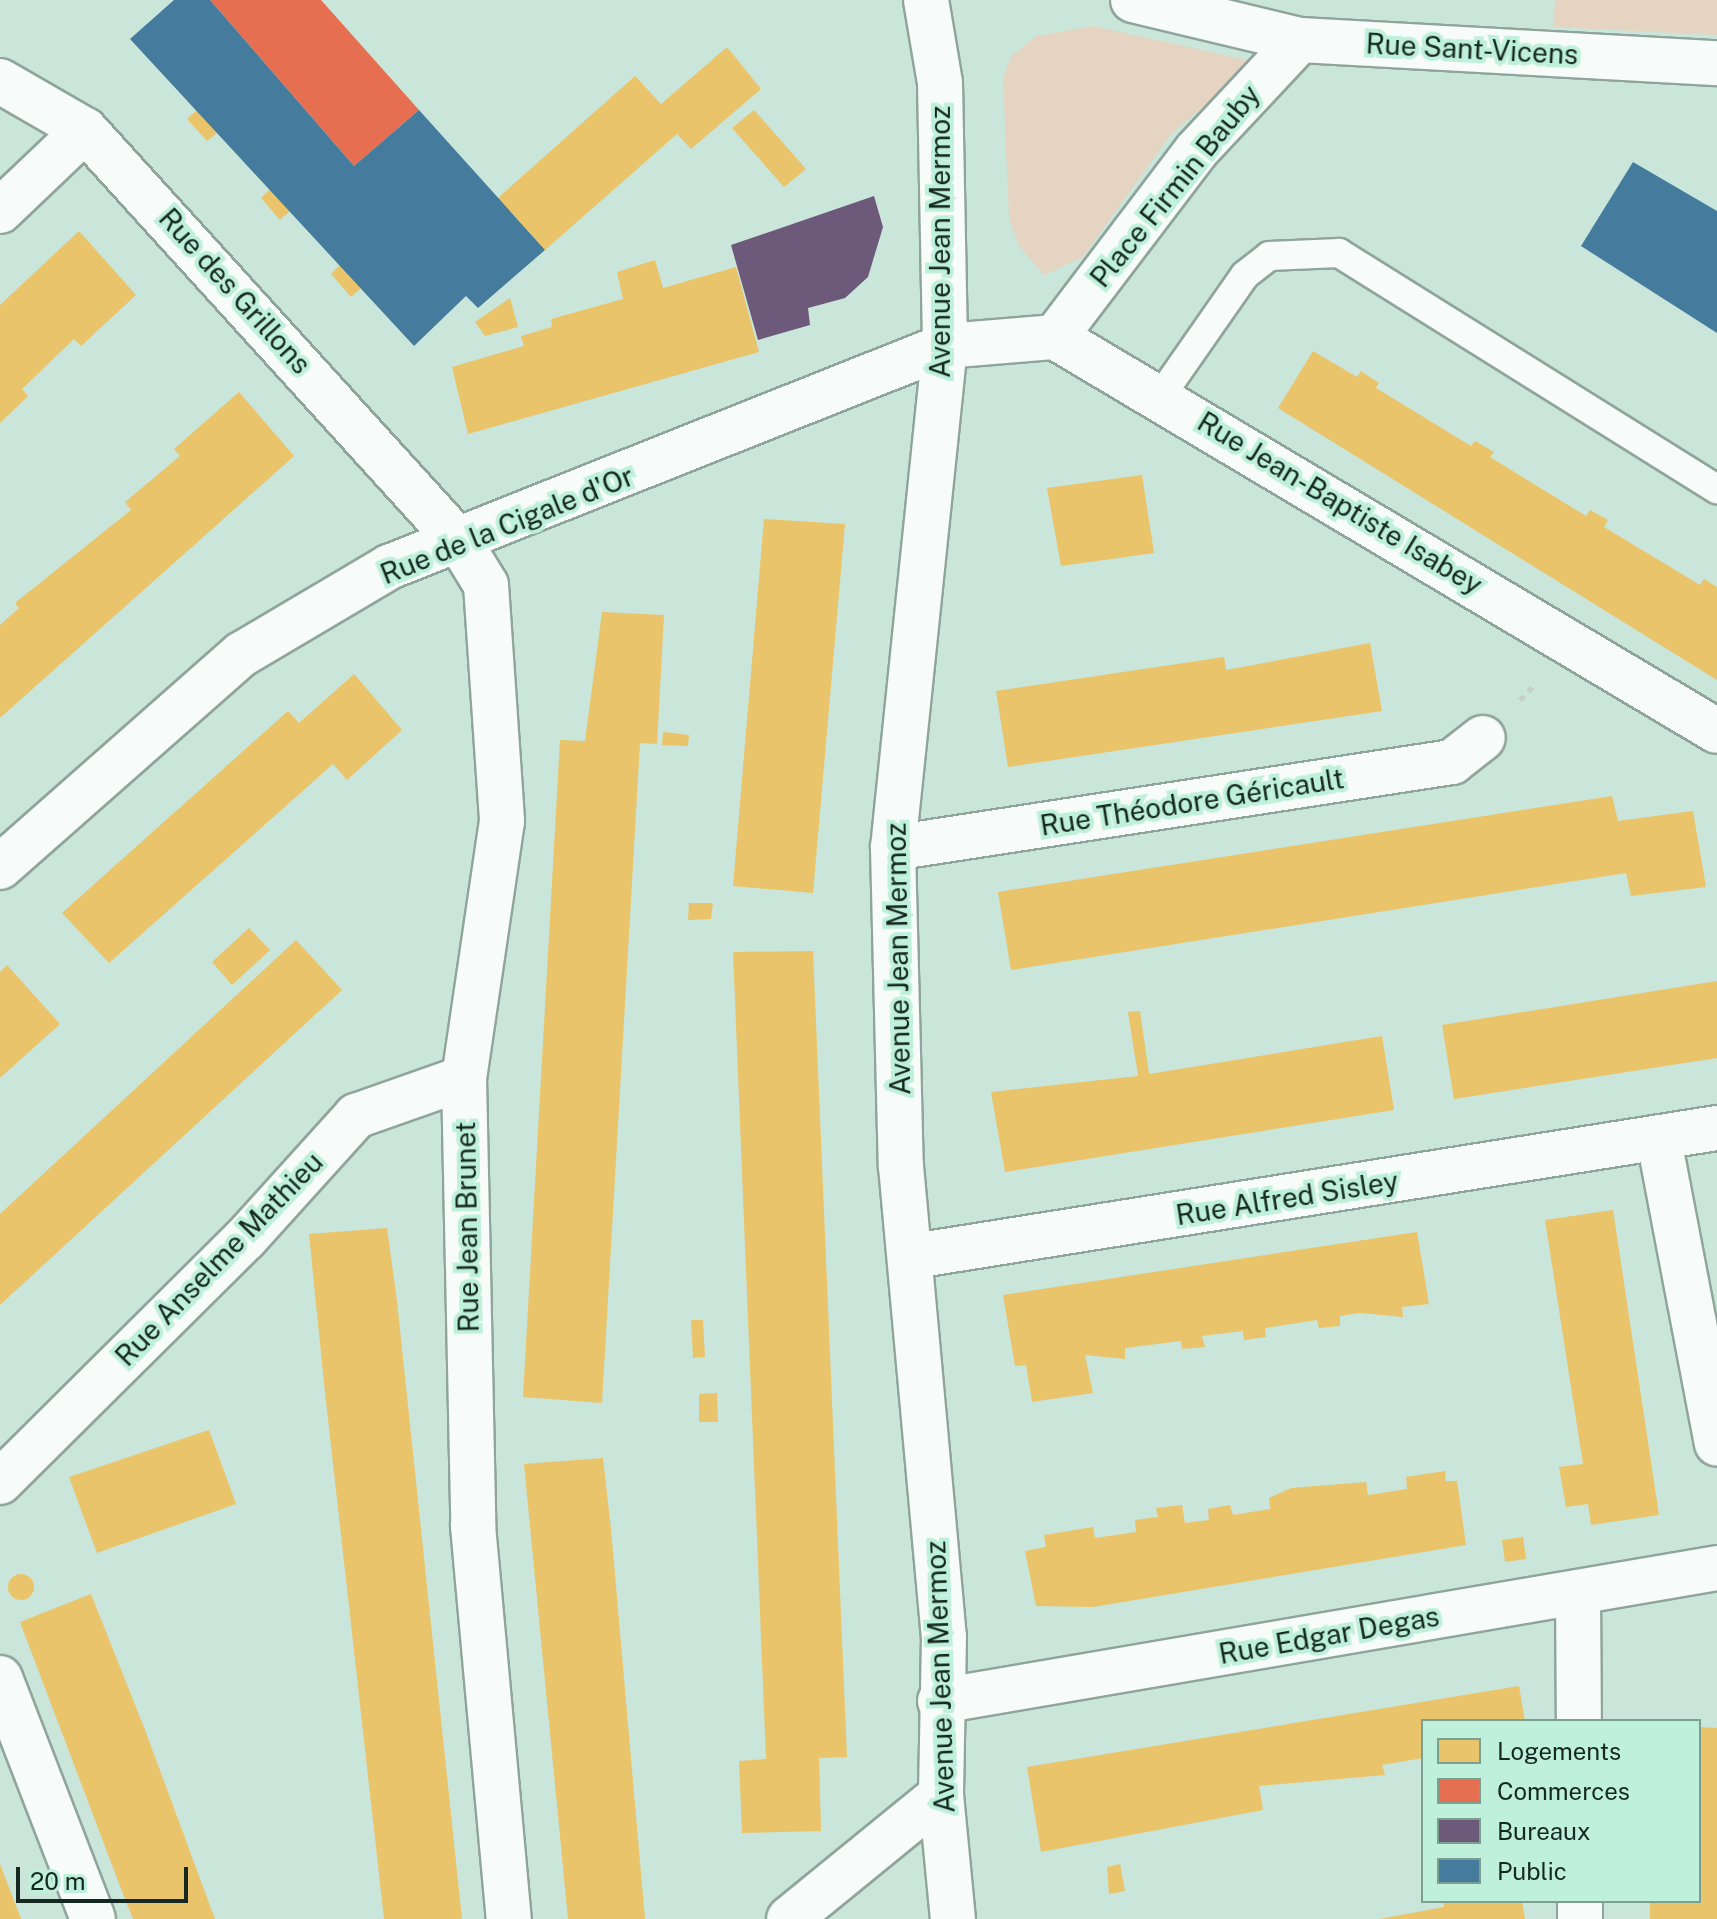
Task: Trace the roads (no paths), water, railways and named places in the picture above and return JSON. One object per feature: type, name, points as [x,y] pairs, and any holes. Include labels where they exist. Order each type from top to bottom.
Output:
[{"type":"street","name":"Avenue Jean Mermoz","points":[[926,0],[940,83],[945,346],[893,848],[901,1166],[914,1256],[944,1637],[940,1701],[941,1795],[953,1919]]},
{"type":"street","name":"Rue Sant-Vicens","points":[[1133,0],[1215,11],[1300,40],[1717,63]]},
{"type":"street","name":"Place Firmin Bauby","points":[[1055,337],[1196,151],[1300,40]]},
{"type":"street","name":"Rue des Grillons","points":[[0,81],[85,130],[461,544]]},
{"type":"street","points":[[0,211],[85,130]]},
{"type":"street","points":[[945,346],[1055,337]]},
{"type":"street","name":"Rue Jean-Baptiste Isabey","points":[[1055,337],[1162,394],[1717,731]]},
{"type":"street","name":"Rue de la Cigale d'Or","points":[[0,867],[242,654],[389,567],[461,544],[945,346]]},
{"type":"street","name":"Rue Jean Brunet","points":[[461,544],[486,585],[502,821],[464,1078],[473,1526],[509,1919]]},
{"type":"street","name":"Rue Théodore Géricault","points":[[893,848],[1452,762],[1483,738]]},
{"type":"street","name":"Rue Anselme Mathieu","points":[[0,1482],[245,1239],[356,1116],[464,1078]]},
{"type":"street","name":"Rue Alfred Sisley","points":[[914,1256],[1659,1140],[1717,1128]]},
{"type":"street","points":[[1659,1140],[1717,1444]]},
{"type":"street","name":"Rue Edgar Degas","points":[[940,1701],[1717,1568]]},
{"type":"street","points":[[1578,1592],[1579,1719]]},
{"type":"street","points":[[0,1678],[93,1919]]},
{"type":"street","points":[[789,1919],[941,1795]]},
{"type":"lane","points":[[1162,394],[1245,275],[1269,256],[1339,253],[1717,489]]}]
